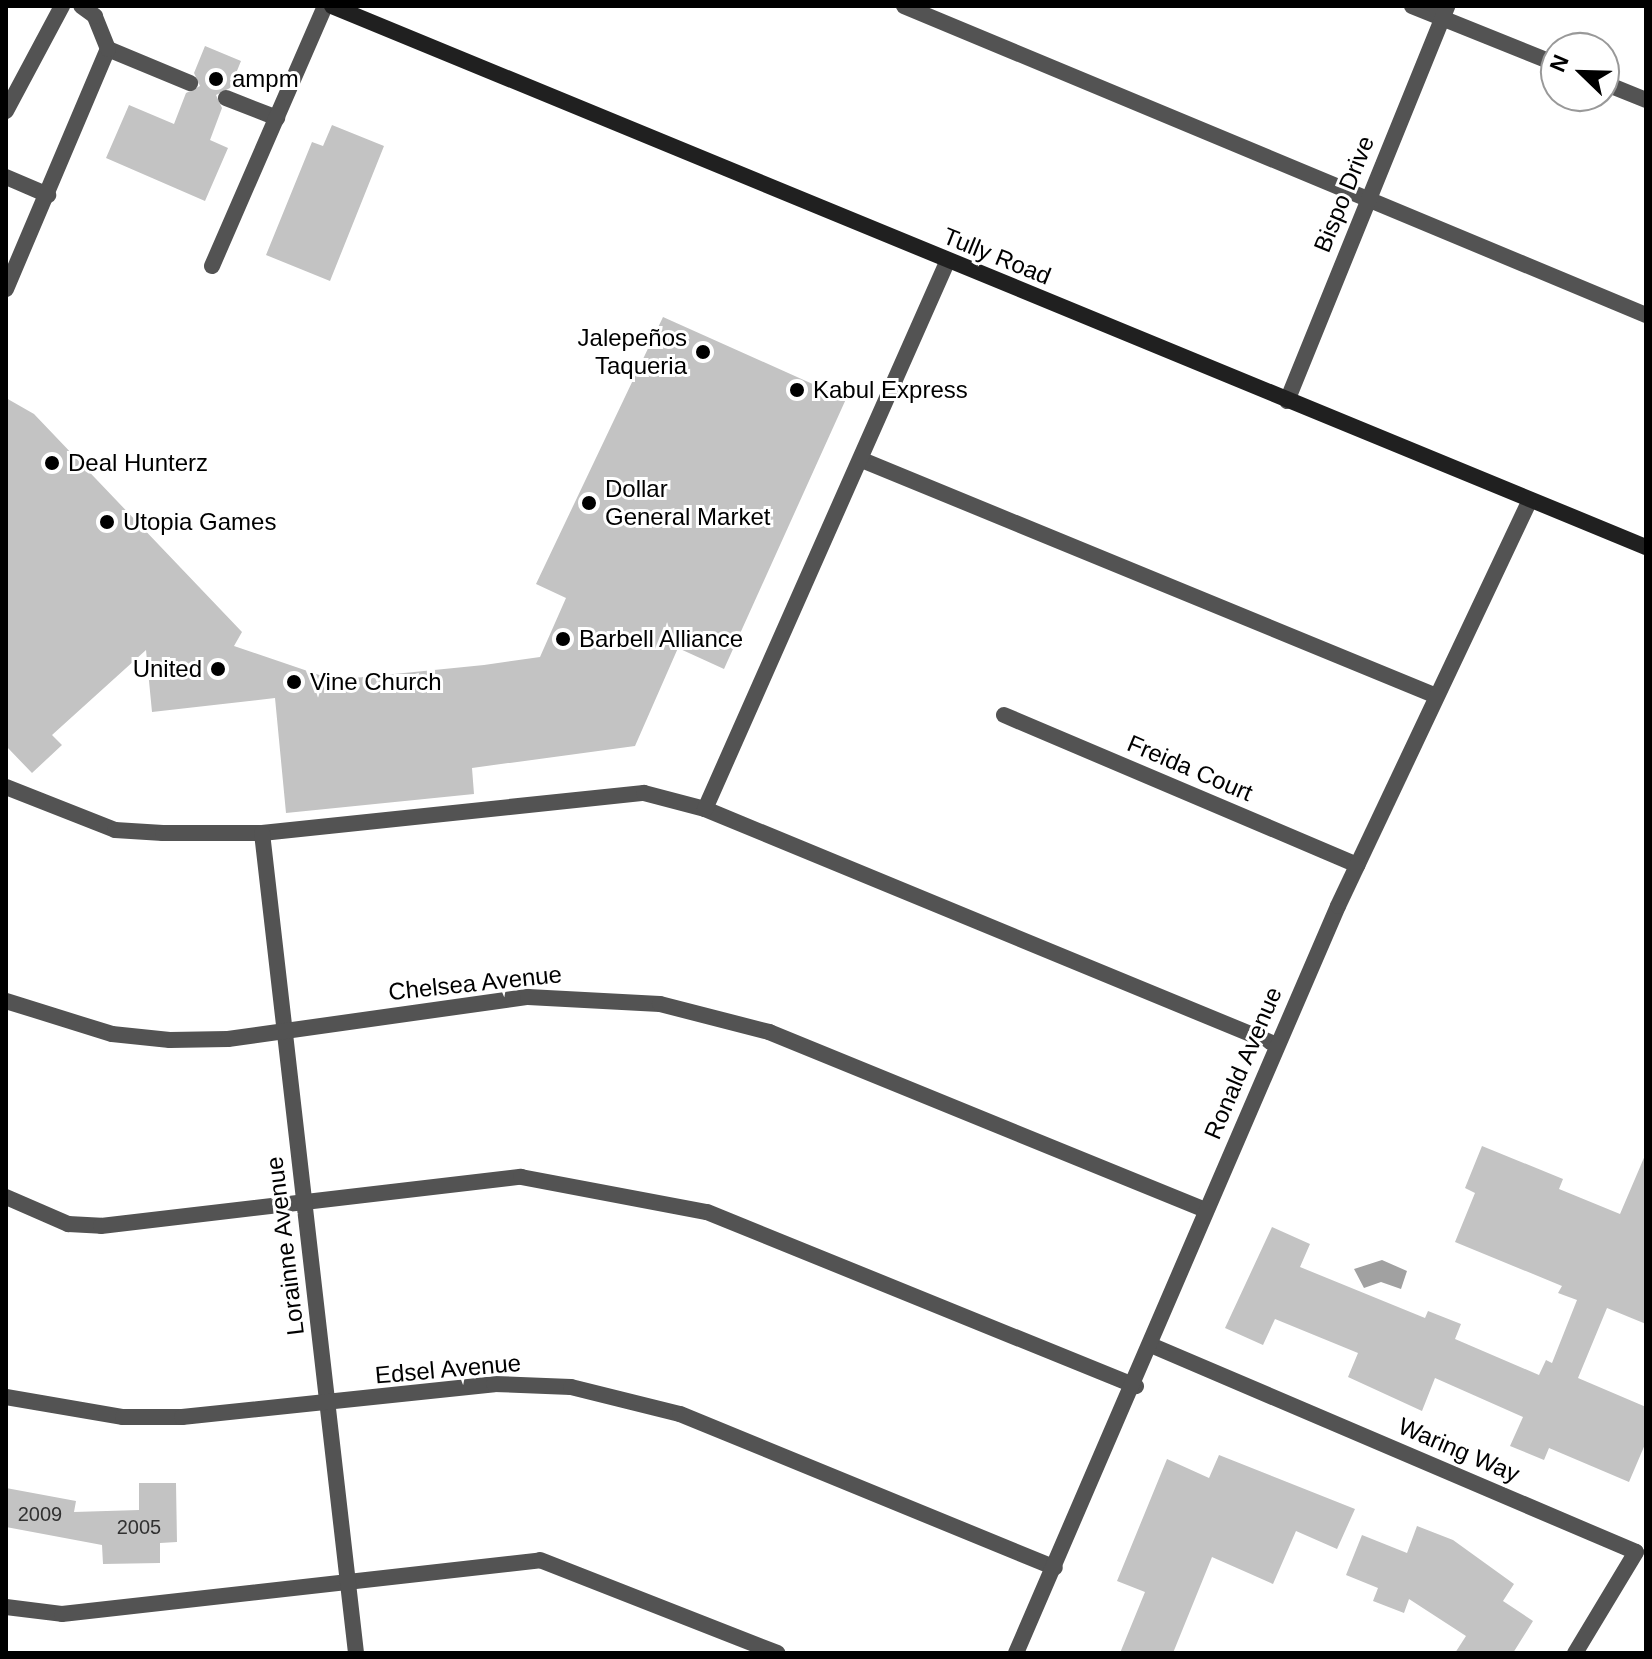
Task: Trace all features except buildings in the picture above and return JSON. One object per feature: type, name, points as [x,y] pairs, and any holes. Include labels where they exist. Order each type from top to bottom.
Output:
[{"type":"main road","name":"Tully Road","points":[[332,6],[947,262],[1646,547]]},
{"type":"street","points":[[8,105],[62,6]]},
{"type":"street","points":[[6,289],[108,49],[95,16],[81,6]]},
{"type":"street","points":[[212,266],[325,6]]},
{"type":"street","points":[[904,6],[1646,315]]},
{"type":"street","points":[[1412,6],[1444,12],[1540,57]]},
{"type":"street","name":"Bispo Drive","points":[[1287,401],[1444,12]]},
{"type":"street","points":[[108,49],[190,83]]},
{"type":"street","points":[[1620,89],[1646,100]]},
{"type":"street","points":[[226,98],[277,118]]},
{"type":"street","points":[[6,177],[48,195]]},
{"type":"street","points":[[705,809],[947,262]]},
{"type":"street","points":[[862,460],[1434,695]]},
{"type":"street","name":"Ronald Avenue","points":[[1016,1653],[1136,1386],[1205,1210],[1357,865],[1434,695],[1530,500]]},
{"type":"street","name":"Freida Court","points":[[1004,715],[1357,865]]},
{"type":"street","points":[[6,787],[115,830],[262,833],[644,793],[705,809],[1277,1045]]},
{"type":"street","name":"Lorainne Avenue","points":[[262,833],[356,1653]]},
{"type":"street","name":"Chelsea Avenue","points":[[6,1001],[112,1034],[170,1040],[284,1032],[528,997],[660,1004],[769,1032],[1205,1210]]},
{"type":"street","points":[[6,1197],[68,1224],[101,1226],[521,1177],[707,1212],[1136,1386]]},
{"type":"street","name":"Waring Way","points":[[1153,1346],[1636,1552],[1575,1653]]},
{"type":"street","name":"Edsel Avenue","points":[[6,1397],[123,1417],[328,1403],[494,1384],[630,1399],[1055,1568]]},
{"type":"street","points":[[6,1607],[62,1614],[540,1560],[777,1653]]},
{"type":"shaded area","points":[[1382,1260],[1407,1271],[1401,1289],[1381,1282],[1364,1288],[1354,1269]]},
{"type":"place","name":"ampm","points":[[216,79]]},
{"type":"place","name":"Jalepeños Taqueria","points":[[703,352]]},
{"type":"place","name":"Kabul Express","points":[[797,390]]},
{"type":"place","name":"Deal Hunterz","points":[[52,463]]},
{"type":"place","name":"Dollar General Market","points":[[589,503]]},
{"type":"place","name":"Utopia Games","points":[[107,522]]},
{"type":"place","name":"Barbell Alliance","points":[[563,639]]},
{"type":"place","name":"United","points":[[218,669]]},
{"type":"place","name":"Vine Church","points":[[294,682]]}]
